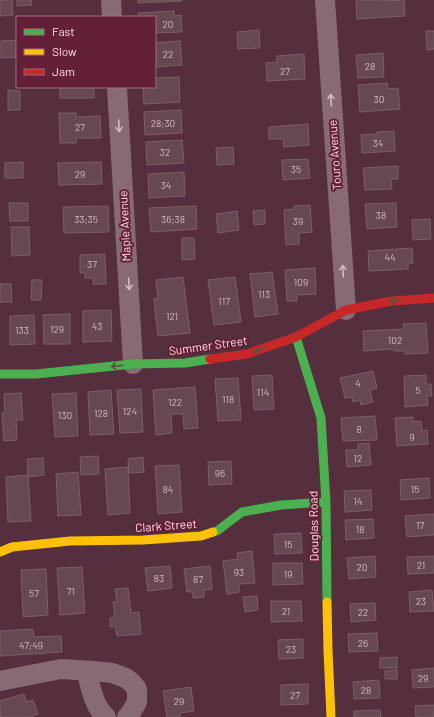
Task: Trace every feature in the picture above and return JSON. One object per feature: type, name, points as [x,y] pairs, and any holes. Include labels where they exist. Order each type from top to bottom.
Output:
[{"type":"street","points":[[111,0],[112,16]]},
{"type":"street","name":"Touro Avenue","points":[[325,0],[346,310]]},
{"type":"street","name":"Maple Avenue","points":[[117,88],[133,364]]},
{"type":"street","name":"Summer Street","points":[[0,374],[36,374],[133,364],[185,364],[247,354],[296,337],[346,310],[392,301],[434,298]]},
{"type":"street","name":"Douglas Road","points":[[296,337],[321,418],[326,502],[328,651],[331,717]]},
{"type":"street","name":"Clark Street","points":[[0,552],[12,546],[70,541],[143,540],[201,536],[217,532],[242,512],[281,505],[326,502]]},
{"type":"street","points":[[0,681],[61,669],[112,673],[126,678],[137,689],[137,702],[127,717]]},
{"type":"street","points":[[86,671],[93,696],[101,713],[106,717]]},
{"type":"building","points":[[0,0],[12,0],[13,15],[0,16]]},
{"type":"building","points":[[17,0],[31,0],[32,5],[17,6]]},
{"type":"building","points":[[138,0],[182,0],[182,1],[138,3]]},
{"type":"building","points":[[356,0],[404,0],[405,16],[357,19]]},
{"type":"building","points":[[174,11],[174,16],[181,15],[182,32],[156,33],[156,16],[139,16],[138,13]]},
{"type":"building","points":[[259,30],[260,48],[238,49],[237,32]]},
{"type":"building","points":[[426,31],[434,31],[434,49],[427,50]]},
{"type":"building","points":[[16,40],[16,57],[1,58],[1,41]]},
{"type":"building","points":[[180,41],[182,65],[156,67],[156,43]]},
{"type":"building","points":[[383,53],[384,77],[358,78],[356,55]]},
{"type":"building","points":[[304,54],[305,79],[267,81],[266,63],[277,62],[277,56]]},
{"type":"building","points":[[179,77],[180,102],[144,104],[143,88],[156,88],[156,78]]},
{"type":"building","points":[[387,83],[388,89],[398,88],[400,109],[360,112],[358,85]]},
{"type":"building","points":[[60,88],[94,88],[94,98],[60,98]]},
{"type":"building","points":[[8,90],[20,91],[20,110],[8,110]]},
{"type":"building","points":[[181,110],[182,133],[145,135],[144,112]]},
{"type":"building","points":[[59,113],[76,113],[76,117],[100,116],[101,138],[76,138],[76,143],[60,143]]},
{"type":"building","points":[[308,124],[309,145],[284,147],[283,139],[269,139],[269,127]]},
{"type":"building","points":[[394,131],[395,151],[362,153],[361,135]]},
{"type":"building","points":[[182,140],[184,163],[147,165],[146,142]]},
{"type":"building","points":[[233,147],[234,164],[217,165],[216,148]]},
{"type":"building","points":[[308,159],[310,178],[283,180],[282,160]]},
{"type":"building","points":[[23,162],[23,178],[5,178],[5,163]]},
{"type":"building","points":[[101,162],[102,184],[59,185],[58,163]]},
{"type":"building","points":[[398,166],[398,179],[391,179],[392,189],[365,190],[363,168]]},
{"type":"building","points":[[184,172],[185,196],[149,198],[148,174]]},
{"type":"building","points":[[9,203],[28,203],[28,221],[10,221]]},
{"type":"building","points":[[396,203],[397,227],[367,229],[365,204]]},
{"type":"building","points":[[310,205],[312,232],[299,233],[299,244],[286,245],[284,210],[294,209],[294,206]]},
{"type":"building","points":[[108,206],[109,232],[64,233],[63,207]]},
{"type":"building","points":[[196,206],[197,229],[151,232],[149,208]]},
{"type":"building","points":[[265,210],[265,224],[254,225],[253,211]]},
{"type":"building","points":[[237,211],[239,230],[218,233],[216,214]]},
{"type":"building","points":[[430,219],[431,239],[413,240],[412,220]]},
{"type":"building","points":[[11,227],[29,227],[30,255],[12,256]]},
{"type":"building","points":[[182,238],[194,238],[195,259],[182,260]]},
{"type":"building","points":[[412,248],[413,263],[408,263],[408,269],[369,271],[368,251]]},
{"type":"building","points":[[105,254],[106,284],[93,284],[93,278],[85,278],[85,273],[80,273],[80,255]]},
{"type":"building","points":[[315,268],[316,294],[297,295],[297,301],[287,301],[285,270]]},
{"type":"building","points":[[272,272],[278,314],[255,317],[250,274]]},
{"type":"building","points":[[183,277],[190,333],[158,336],[154,299],[158,299],[156,280]]},
{"type":"building","points":[[235,277],[241,322],[214,325],[208,280]]},
{"type":"building","points":[[32,280],[42,280],[41,300],[31,300]]},
{"type":"building","points":[[0,284],[11,284],[12,302],[0,302]]},
{"type":"building","points":[[111,310],[112,341],[83,342],[83,311]]},
{"type":"building","points":[[70,314],[70,344],[44,344],[43,315]]},
{"type":"building","points":[[34,315],[35,344],[10,345],[10,316]]},
{"type":"building","points":[[426,323],[428,353],[405,354],[405,351],[394,351],[393,349],[364,351],[363,331],[404,329],[403,324]]},
{"type":"building","points":[[373,371],[377,388],[370,390],[373,402],[361,405],[360,400],[353,402],[352,397],[345,398],[340,378]]},
{"type":"building","points":[[272,375],[274,409],[254,410],[252,376]]},
{"type":"building","points":[[426,375],[426,384],[431,384],[432,396],[427,396],[428,405],[405,407],[404,376]]},
{"type":"building","points":[[238,378],[241,420],[218,421],[215,379]]},
{"type":"building","points":[[195,387],[198,428],[184,429],[183,414],[171,414],[172,433],[156,435],[153,390]]},
{"type":"building","points":[[141,389],[143,432],[120,433],[117,390]]},
{"type":"building","points":[[111,390],[114,434],[90,435],[88,392]]},
{"type":"building","points":[[21,393],[23,420],[16,420],[17,440],[4,441],[2,413],[5,413],[4,394]]},
{"type":"building","points":[[76,393],[78,436],[55,437],[52,394]]},
{"type":"building","points":[[375,416],[377,440],[343,441],[341,418]]},
{"type":"building","points":[[413,417],[413,422],[421,421],[422,431],[427,430],[428,444],[397,446],[395,418]]},
{"type":"building","points":[[369,443],[371,465],[347,467],[346,450],[358,450],[358,444]]},
{"type":"building","points":[[98,456],[99,474],[81,475],[80,457]]},
{"type":"building","points":[[143,457],[144,472],[129,473],[128,459]]},
{"type":"building","points":[[43,458],[44,475],[28,477],[27,459]]},
{"type":"building","points":[[231,461],[232,484],[209,485],[208,462]]},
{"type":"building","points":[[179,465],[182,512],[158,514],[155,466]]},
{"type":"building","points":[[128,467],[130,513],[108,515],[105,469]]},
{"type":"building","points":[[78,472],[81,515],[58,516],[56,474]]},
{"type":"building","points":[[28,475],[31,521],[8,522],[6,477]]},
{"type":"building","points":[[429,478],[430,498],[401,500],[400,480]]},
{"type":"building","points":[[371,490],[372,510],[345,512],[344,491]]},
{"type":"building","points":[[434,514],[434,535],[407,537],[405,516]]},
{"type":"building","points":[[373,519],[374,538],[346,540],[345,520]]},
{"type":"building","points":[[301,533],[302,553],[275,554],[274,534]]},
{"type":"building","points":[[252,551],[255,583],[239,584],[239,592],[227,594],[223,561],[238,559],[237,553]]},
{"type":"building","points":[[375,556],[376,577],[349,579],[347,558]]},
{"type":"building","points":[[434,556],[434,573],[408,574],[407,557]]},
{"type":"building","points":[[273,563],[302,563],[303,584],[273,585]]},
{"type":"building","points":[[170,566],[172,588],[148,591],[145,568]]},
{"type":"building","points":[[210,566],[212,589],[204,590],[204,597],[193,598],[193,592],[187,592],[184,569]]},
{"type":"building","points":[[82,567],[85,613],[60,615],[57,568]]},
{"type":"building","points":[[46,569],[48,615],[23,617],[21,570]]},
{"type":"building","points":[[128,588],[131,613],[139,612],[141,634],[117,636],[115,626],[110,627],[110,618],[115,617],[113,602],[117,602],[115,589]]},
{"type":"building","points":[[432,590],[434,611],[410,612],[409,592]]},
{"type":"building","points":[[257,596],[258,610],[245,612],[243,597]]},
{"type":"building","points":[[271,601],[301,601],[302,621],[271,622]]},
{"type":"building","points":[[375,603],[376,620],[351,622],[350,604]]},
{"type":"building","points":[[33,629],[34,637],[61,636],[62,652],[0,656],[0,631]]},
{"type":"building","points":[[377,633],[378,651],[349,652],[348,634]]},
{"type":"building","points":[[303,639],[303,658],[279,659],[278,640]]},
{"type":"building","points":[[397,657],[397,668],[380,668],[380,658]]},
{"type":"building","points":[[434,668],[434,687],[413,688],[412,670]]},
{"type":"building","points":[[397,670],[397,679],[385,679],[385,671]]},
{"type":"building","points":[[379,680],[380,698],[354,699],[353,682]]},
{"type":"building","points":[[308,684],[308,704],[281,705],[281,685]]},
{"type":"building","points":[[191,687],[194,711],[180,713],[180,717],[167,717],[163,691]]},
{"type":"building","points":[[24,694],[26,702],[33,700],[38,714],[29,717],[0,717],[0,701]]},
{"type":"building","points":[[434,705],[434,717],[416,717],[415,706]]},
{"type":"building","points":[[380,710],[381,717],[354,717],[354,711]]},
{"type":"traffic: fast","points":[[296,337],[321,418],[326,502],[327,602]]},
{"type":"traffic: fast","points":[[0,374],[36,374],[133,364],[185,363],[210,359]]},
{"type":"traffic: fast","points":[[213,532],[217,531],[242,512],[281,505],[326,502]]},
{"type":"traffic: slow","points":[[0,552],[12,547],[70,541],[143,540],[201,536],[213,532]]},
{"type":"traffic: slow","points":[[327,602],[331,717]]},
{"type":"traffic: jam","points":[[210,359],[247,354],[296,337],[346,310],[392,301],[434,298]]}]
